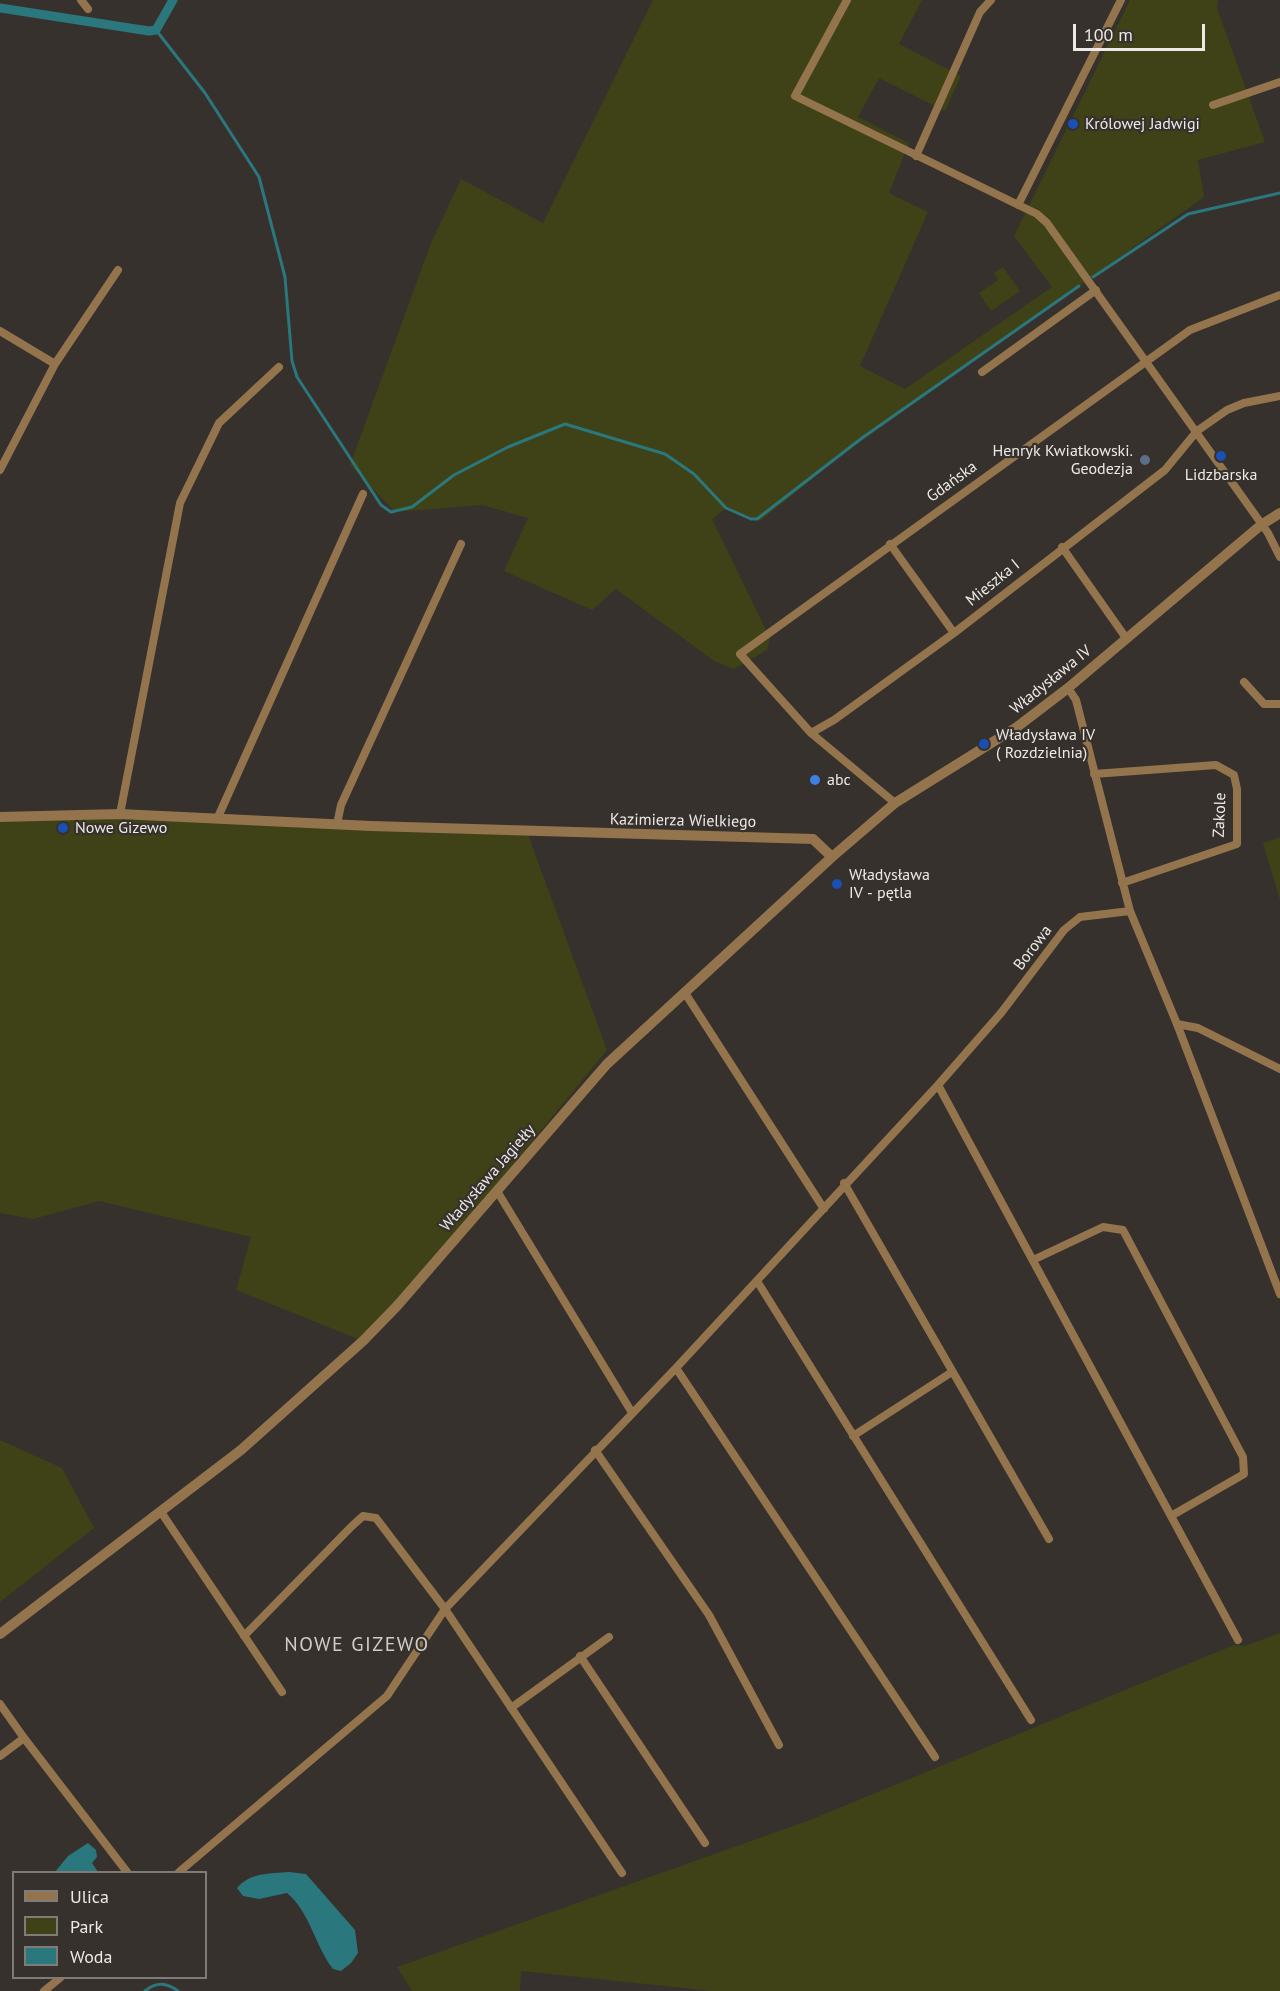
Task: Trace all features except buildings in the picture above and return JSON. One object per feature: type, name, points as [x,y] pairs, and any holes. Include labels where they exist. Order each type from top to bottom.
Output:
[{"type":"street","points":[[81,0],[88,9]]},
{"type":"street","points":[[847,0],[795,96],[1037,214],[1047,224],[1147,360],[1261,525],[1280,558]]},
{"type":"street","points":[[916,156],[980,12],[991,0]]},
{"type":"street","points":[[1018,206],[1121,0]]},
{"type":"street","points":[[1213,105],[1280,82]]},
{"type":"street","points":[[0,470],[55,364],[118,270]]},
{"type":"street","points":[[982,372],[1096,290]]},
{"type":"street","name":"Gdańska","points":[[811,734],[740,654],[1190,330],[1280,295]]},
{"type":"street","points":[[0,331],[55,364]]},
{"type":"street","points":[[120,814],[180,503],[219,423],[279,366]]},
{"type":"street","name":"Mieszka I","points":[[811,734],[834,720],[954,633],[1062,547],[1165,470],[1197,431],[1236,406],[1280,396]]},
{"type":"street","points":[[218,817],[363,494]]},
{"type":"street","name":"Władysława IV","points":[[832,856],[896,803],[1017,727],[1068,688],[1261,525],[1280,513]]},
{"type":"street","points":[[337,824],[341,805],[461,544]]},
{"type":"street","points":[[890,544],[954,633]]},
{"type":"street","points":[[1062,547],[1126,638]]},
{"type":"street","points":[[1244,682],[1264,704],[1280,704]]},
{"type":"street","points":[[1068,688],[1076,700],[1130,911],[1177,1024],[1280,1294]]},
{"type":"street","points":[[811,734],[896,803]]},
{"type":"street","name":"Zakole","points":[[1094,774],[1216,765],[1233,775],[1237,789],[1237,844],[1122,883]]},
{"type":"street","name":"Kazimierza Wielkiego","points":[[0,817],[120,814],[527,831],[813,839],[832,856]]},
{"type":"street","name":"Władysława Jagiełły","points":[[0,1634],[241,1450],[363,1341],[397,1306],[607,1064],[832,856]]},
{"type":"street","name":"Borowa","points":[[179,1871],[387,1696],[445,1609],[632,1411],[676,1368],[824,1209],[844,1183],[938,1085],[1001,1013],[1064,930],[1080,917],[1130,911]]},
{"type":"street","points":[[685,993],[824,1209]]},
{"type":"street","points":[[1177,1024],[1197,1028],[1280,1069]]},
{"type":"street","points":[[938,1085],[1238,1640]]},
{"type":"street","points":[[844,1183],[1049,1539]]},
{"type":"street","points":[[497,1191],[632,1411]]},
{"type":"street","points":[[1033,1260],[1103,1227],[1123,1230],[1141,1263],[1243,1457],[1244,1474],[1171,1516]]},
{"type":"street","points":[[757,1281],[1031,1720]]},
{"type":"street","points":[[676,1368],[935,1757]]},
{"type":"street","points":[[853,1436],[952,1372]]},
{"type":"street","points":[[595,1450],[709,1615],[779,1745]]},
{"type":"street","points":[[161,1512],[282,1692]]},
{"type":"street","points":[[244,1636],[363,1516],[376,1518],[445,1609],[622,1873]]},
{"type":"street","points":[[511,1708],[609,1637]]},
{"type":"street","points":[[580,1656],[705,1843]]},
{"type":"street","points":[[0,1704],[126,1871]]},
{"type":"street","points":[[0,1756],[24,1738]]},
{"type":"street","points":[[44,1991],[58,1979]]},
{"type":"green space","points":[[653,0],[922,0],[899,44],[961,76],[945,111],[879,78],[858,117],[909,143],[889,193],[928,212],[860,366],[905,389],[1052,287],[1014,236],[1130,0],[1218,0],[1217,8],[1265,142],[1198,160],[1204,197],[843,454],[760,521],[726,508],[712,519],[770,638],[767,650],[734,669],[714,661],[616,589],[592,610],[504,571],[528,518],[482,505],[395,512],[350,465],[431,243],[461,179],[543,223]]},
{"type":"green space","points":[[1003,267],[1020,291],[991,311],[979,293],[998,280],[994,273]]},
{"type":"green space","points":[[120,814],[527,832],[607,1050],[397,1306],[363,1341],[236,1290],[251,1237],[99,1201],[33,1219],[0,1213],[0,822]]},
{"type":"green space","points":[[1280,837],[1280,900],[1263,843]]},
{"type":"green space","points":[[0,1440],[62,1468],[94,1528],[0,1602]]},
{"type":"green space","points":[[1280,1633],[1280,1991],[712,1991],[521,1971],[520,1991],[412,1991],[397,1967],[810,1820],[1234,1645],[1245,1646]]},
{"type":"water","points":[[88,1843],[96,1850],[97,1857],[92,1863],[97,1871],[56,1871],[68,1856]]},
{"type":"water","points":[[289,1872],[306,1874],[355,1930],[358,1953],[341,1971],[333,1969],[321,1950],[307,1919],[287,1893],[259,1899],[243,1896],[237,1888],[254,1876]]},
{"type":"waterway","points":[[0,8],[149,31],[156,30],[173,0]]},
{"type":"waterway","points":[[156,30],[205,93],[259,177],[285,277],[292,361],[297,377],[381,505],[391,512],[412,507],[454,475],[508,447],[565,424],[665,454],[694,474],[726,508],[751,519],[757,519],[862,438],[1079,286]]},
{"type":"waterway","points":[[1093,277],[1188,214],[1280,193]]},
{"type":"waterway","points":[[145,1991],[162,1984],[178,1991]]},
{"type":"place","name":"Królowej Jadwigi","points":[[1073,124]]},
{"type":"place","name":"Lidzbarska","points":[[1221,456]]},
{"type":"place","name":"Henryk Kwiatkowski. Geodezja","points":[[1145,460]]},
{"type":"place","name":"Władysława IV ( Rozdzielnia)","points":[[984,744]]},
{"type":"place","name":"abc","points":[[815,780]]},
{"type":"place","name":"Nowe Gizewo","points":[[63,828]]},
{"type":"place","name":"Władysława IV - pętla","points":[[837,884]]},
{"type":"district","name":"NOWE GIZEWO","points":[[357,1645]]}]
